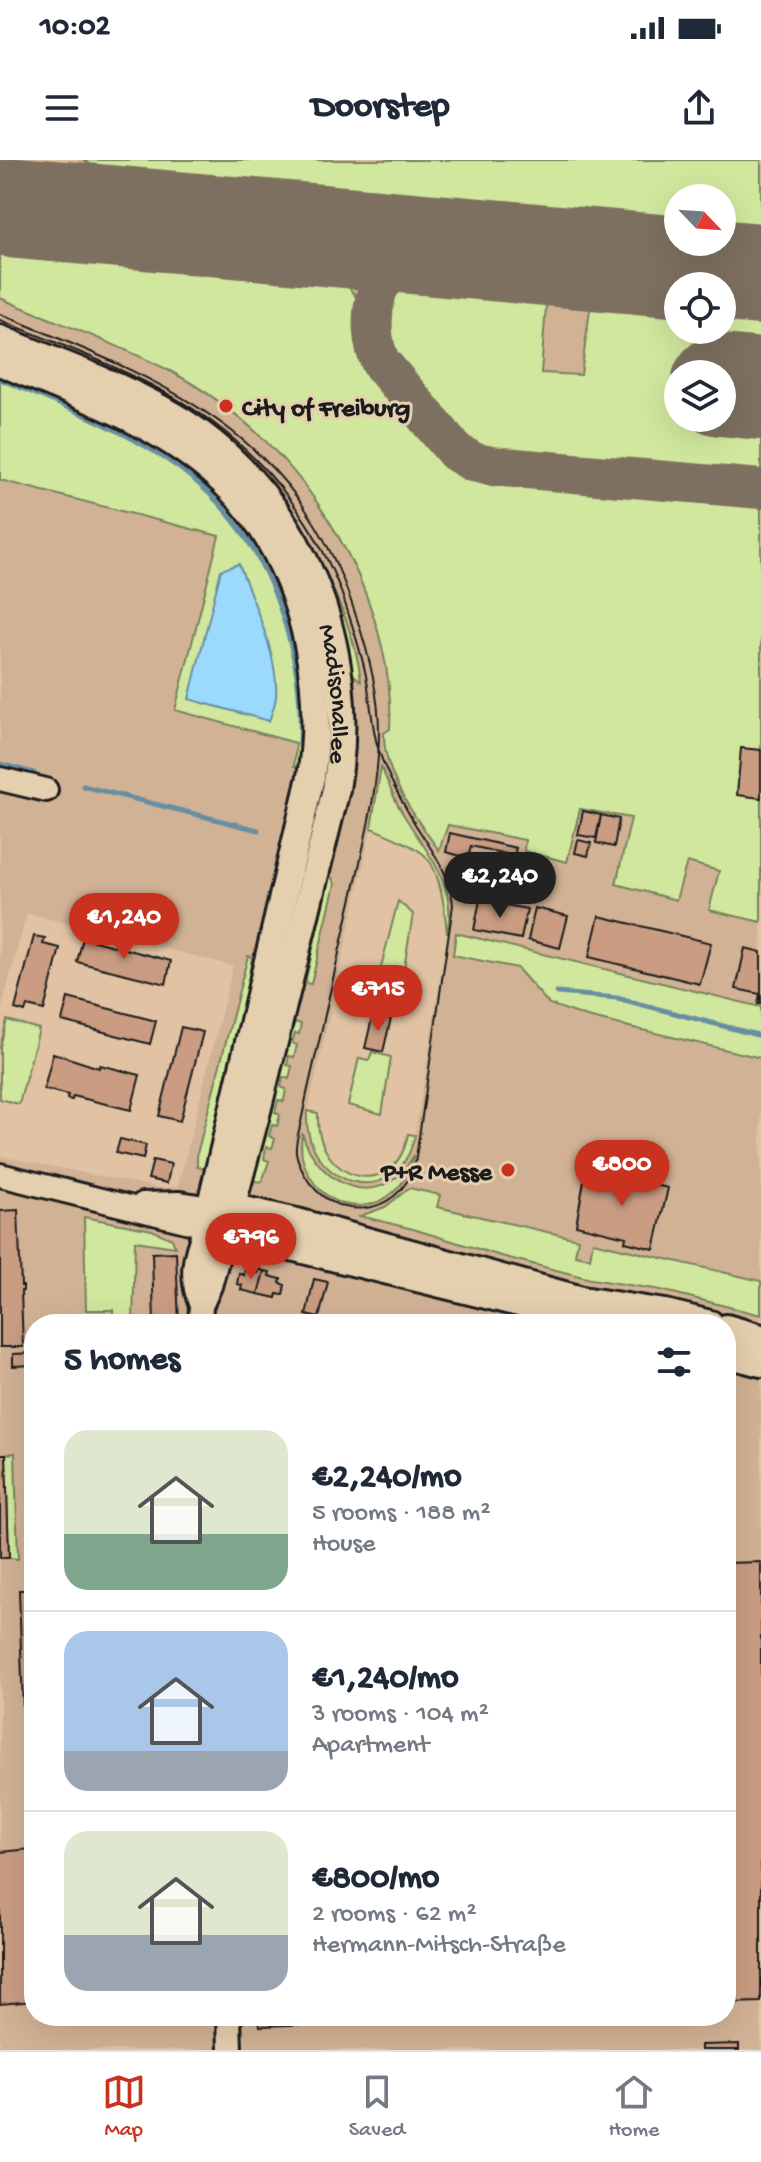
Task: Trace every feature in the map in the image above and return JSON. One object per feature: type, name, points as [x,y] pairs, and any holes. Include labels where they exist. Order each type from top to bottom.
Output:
[{"type":"main road","name":"Madisonallee","points":[[0,339],[164,411],[185,423],[224,454],[267,500],[294,539],[314,581],[330,627],[341,701],[337,783],[218,1218]]},
{"type":"main road","name":"Madisonallee","points":[[0,362],[125,416],[161,435],[226,485],[260,524],[272,545],[291,589],[307,641],[315,693],[311,777],[218,1218]]},
{"type":"main road","points":[[218,1218],[568,1314]]},
{"type":"main road","points":[[218,1218],[395,1248],[582,1300],[669,1314]]},
{"type":"main road","points":[[736,1331],[761,1338]]},
{"type":"main road","points":[[736,1357],[761,1363]]},
{"type":"street","points":[[0,779],[46,790]]},
{"type":"street","points":[[0,1175],[122,1205],[180,1203],[218,1218],[196,1253],[193,1285],[200,1314]]},
{"type":"street","points":[[229,2026],[230,2050]]},
{"type":"shaded area","points":[[0,160],[761,160],[761,1007],[457,933],[453,955],[517,968],[549,1005],[587,1017],[761,1058],[761,2050],[0,2050],[0,1156],[160,1188],[178,1186],[233,966],[27,913],[0,1015],[0,480],[219,536],[175,710],[296,743],[295,766],[304,769],[307,729],[304,672],[286,603],[260,545],[231,504],[194,469],[150,439],[0,371],[0,354],[142,416],[185,442],[240,490],[274,536],[298,580],[323,644],[331,709],[326,774],[330,775],[335,708],[328,646],[304,577],[279,533],[245,487],[186,437],[144,412],[0,348],[0,331],[146,392],[175,408],[219,441],[261,480],[298,530],[318,568],[340,632],[346,669],[361,680],[337,598],[309,537],[280,493],[237,446],[166,395],[0,324]],"holes":[[[381,769],[400,808],[433,856],[444,880],[450,904],[449,925],[413,1147],[394,1173],[364,1184],[341,1179],[319,1160],[306,1120],[368,844]],[[302,1137],[321,1170],[347,1187],[372,1188],[396,1177],[413,1158],[412,1165],[406,1179],[389,1197],[367,1206],[342,1205],[323,1192],[309,1175],[301,1155]]]},
{"type":"green space","points":[[0,160],[17,160],[11,244],[326,271],[349,288],[358,301],[367,350],[386,381],[433,436],[475,472],[761,497],[761,922],[709,910],[719,871],[687,862],[676,900],[616,884],[631,818],[580,809],[567,862],[524,851],[525,840],[448,825],[439,850],[402,795],[389,764],[384,733],[390,729],[389,690],[378,631],[358,575],[324,512],[280,456],[255,431],[199,388],[127,350],[0,298]]},
{"type":"green space","points":[[84,160],[761,160],[761,240],[736,237],[736,184],[664,184],[664,232],[116,182]]},
{"type":"green space","points":[[415,280],[547,292],[541,373],[581,375],[592,295],[664,302],[664,344],[736,344],[736,308],[761,310],[761,480],[474,454],[391,361],[385,349],[382,337],[384,315],[395,296]]},
{"type":"green space","points":[[0,324],[149,389],[191,412],[229,440],[264,475],[296,518],[325,571],[342,611],[361,681],[347,669],[309,553],[0,331]]},
{"type":"green space","points":[[0,371],[119,423],[194,469],[248,526],[278,583],[304,672],[304,769],[294,766],[296,743],[175,710],[219,536],[0,480]]},
{"type":"green space","points":[[381,767],[399,807],[443,881],[448,897],[447,933],[441,890],[434,868],[422,853],[410,845],[371,828]]},
{"type":"green space","points":[[330,874],[335,884],[311,984],[305,983]]},
{"type":"green space","points":[[398,901],[413,914],[396,1016],[370,1010]]},
{"type":"green space","points":[[456,933],[761,1007],[761,1058],[587,1017],[549,1004],[517,968],[453,955]]},
{"type":"green space","points":[[248,956],[252,957],[250,1002],[206,1170],[197,1166],[197,1154]]},
{"type":"green space","points":[[7,1020],[39,1029],[19,1104],[0,1099],[0,1047]]},
{"type":"green space","points":[[294,1022],[301,1024],[299,1034],[295,1033],[292,1043],[297,1045],[294,1057],[289,1056],[287,1065],[292,1066],[289,1079],[283,1077],[281,1087],[286,1089],[284,1101],[278,1100],[275,1112],[280,1115],[277,1126],[272,1125],[269,1136],[275,1139],[272,1148],[266,1147],[264,1159],[269,1161],[262,1182],[249,1180],[260,1140]]},
{"type":"green space","points":[[372,1052],[391,1057],[382,1114],[348,1105],[359,1058],[369,1060]]},
{"type":"green space","points":[[307,1111],[318,1113],[320,1137],[329,1156],[342,1169],[357,1176],[373,1176],[388,1170],[401,1156],[408,1134],[415,1135],[405,1160],[390,1176],[372,1183],[352,1182],[334,1173],[319,1158],[309,1137]]},
{"type":"green space","points":[[302,1133],[310,1152],[322,1168],[336,1180],[352,1187],[369,1188],[385,1184],[401,1173],[414,1155],[406,1176],[395,1191],[380,1201],[363,1206],[345,1204],[329,1197],[315,1184],[304,1164]]},
{"type":"green space","points":[[409,1188],[440,1195],[437,1207],[578,1239],[575,1255],[590,1258],[593,1242],[761,1281],[761,1315],[661,1290],[591,1279],[360,1216],[385,1207]]},
{"type":"green space","points":[[84,1217],[152,1230],[172,1239],[175,1247],[135,1241],[133,1314],[86,1310]]},
{"type":"green space","points":[[15,1453],[18,1559],[9,1558],[6,1454]]},
{"type":"water","points":[[239,564],[264,629],[273,664],[276,697],[269,721],[189,699],[221,570]]},
{"type":"building","points":[[741,748],[761,750],[761,798],[737,795]]},
{"type":"building","points":[[583,811],[601,815],[596,838],[578,835]]},
{"type":"building","points":[[601,815],[619,819],[614,847],[596,843]]},
{"type":"building","points":[[450,833],[516,848],[514,856],[471,846],[468,858],[446,852]]},
{"type":"building","points":[[578,840],[591,843],[588,856],[575,853]]},
{"type":"building","points":[[480,900],[527,909],[521,939],[474,930]]},
{"type":"building","points":[[535,908],[568,916],[560,948],[528,940]]},
{"type":"building","points":[[599,916],[711,943],[700,984],[589,957]]},
{"type":"building","points":[[34,936],[45,938],[43,944],[60,948],[44,1010],[27,1006],[25,1012],[15,1009]]},
{"type":"building","points":[[83,938],[171,961],[166,984],[77,962]]},
{"type":"building","points":[[745,948],[761,952],[761,1004],[758,1004],[760,994],[736,989]]},
{"type":"building","points":[[68,998],[156,1021],[150,1044],[62,1021]]},
{"type":"building","points":[[373,1014],[391,1018],[383,1052],[365,1048]]},
{"type":"building","points":[[181,1027],[203,1032],[180,1121],[159,1116]]},
{"type":"building","points":[[53,1053],[99,1068],[100,1065],[140,1075],[131,1110],[73,1096],[72,1100],[67,1099],[68,1095],[44,1089]]},
{"type":"building","points":[[120,1139],[146,1145],[143,1159],[116,1153]]},
{"type":"building","points":[[153,1160],[171,1164],[167,1183],[148,1179]]},
{"type":"building","points":[[586,1170],[668,1188],[654,1249],[625,1242],[626,1237],[576,1225]]},
{"type":"building","points":[[18,1210],[23,1347],[0,1347],[0,1211]]},
{"type":"building","points":[[176,1252],[179,1314],[154,1314],[152,1253]]},
{"type":"building","points":[[259,1269],[264,1271],[258,1294],[241,1290],[242,1285],[237,1284],[239,1273],[244,1275],[245,1270],[258,1273]]},
{"type":"building","points":[[264,1271],[281,1279],[280,1283],[285,1285],[283,1295],[277,1294],[276,1298],[258,1294]]},
{"type":"building","points":[[314,1279],[328,1282],[320,1314],[306,1314]]},
{"type":"building","points":[[24,1353],[24,1365],[13,1366],[13,1354]]},
{"type":"building","points":[[0,1454],[6,1454],[9,1558],[0,1558]]},
{"type":"building","points":[[761,1562],[761,2002],[736,2003],[736,1563]]},
{"type":"building","points":[[19,1590],[24,1590],[24,1739]]},
{"type":"building","points":[[24,1850],[24,2002],[0,2004],[0,1852]]},
{"type":"building","points":[[739,2044],[739,2050],[701,2050],[701,2045]]},
{"type":"waterway","points":[[0,379],[91,418],[171,462],[206,490],[236,524],[262,564],[287,631],[297,679],[300,745]]},
{"type":"waterway","points":[[342,627],[348,649]]},
{"type":"waterway","points":[[0,764],[34,773]]},
{"type":"waterway","points":[[83,786],[258,830]]},
{"type":"waterway","points":[[557,993],[617,998],[761,1036]]},
{"type":"taxiway","points":[[421,244],[405,251],[383,276],[373,312],[375,347],[381,363],[456,452],[473,462],[491,466],[761,489]]},
{"type":"runway","points":[[19,208],[761,274]]},
{"type":"runway","points":[[736,386],[761,389]]},
{"type":"tram line","points":[[0,314],[116,363],[216,420],[260,455],[298,498],[329,550],[355,613],[368,656],[377,701],[379,731],[378,750],[368,825],[296,1152],[304,1174],[316,1190],[331,1201],[347,1207],[380,1205],[394,1196],[406,1182],[415,1164],[453,905],[444,872],[399,796],[381,758],[378,748],[374,730],[362,657],[332,570],[300,513],[280,487],[235,440],[209,420],[138,378],[0,320]]},
{"type":"place","name":"City of Freiburg","points":[[226,406]]},
{"type":"place","name":"P+R Messe","points":[[508,1170]]}]
